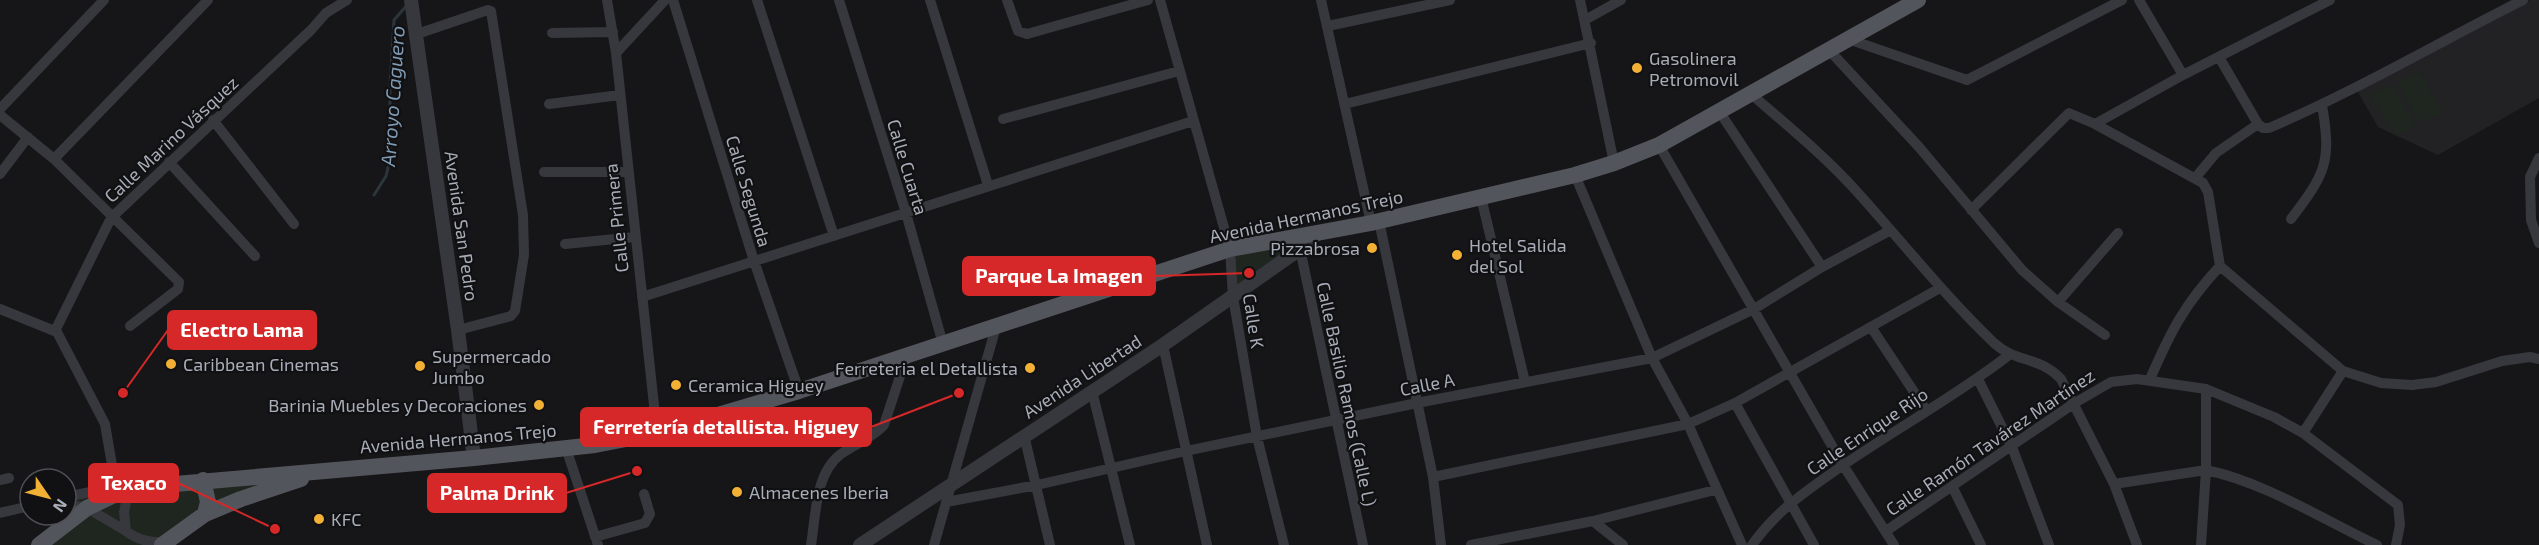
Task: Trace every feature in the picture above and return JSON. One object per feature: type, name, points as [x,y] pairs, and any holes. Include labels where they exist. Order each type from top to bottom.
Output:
[{"type":"main road","name":"Avenida Hermanos Trejo","points":[[39,545],[87,508],[120,489],[474,458],[566,448],[657,433],[799,391],[1230,249],[1375,222],[1575,175],[1614,163],[1659,145],[1848,39],[1893,7],[1918,0]]},
{"type":"main road","name":"Avenida Hermanos Trejo","points":[[164,544],[205,514],[325,470]]},
{"type":"main road","points":[[203,480],[208,502],[205,514]]},
{"type":"street","points":[[0,109],[104,0]]},
{"type":"street","points":[[54,159],[208,0]]},
{"type":"street","name":"Calle Marino Vásquez","points":[[56,331],[111,218],[326,14],[347,0]]},
{"type":"street","name":"Calle Primera","points":[[608,0],[616,53],[657,433]]},
{"type":"street","points":[[616,53],[665,0]]},
{"type":"street","name":"Calle Segunda","points":[[673,0],[754,261],[799,391]]},
{"type":"street","points":[[757,0],[834,236]]},
{"type":"street","name":"Calle Cuarta","points":[[839,0],[906,213],[943,344]]},
{"type":"street","points":[[930,0],[988,185]]},
{"type":"street","points":[[1007,0],[1018,31],[1027,34],[1148,0]]},
{"type":"street","name":"Calle K","points":[[1160,0],[1230,249],[1233,297],[1257,437],[1284,545]]},
{"type":"street","points":[[1321,0],[1417,403],[1433,477],[1442,545]]},
{"type":"street","points":[[1328,26],[1450,0]]},
{"type":"street","points":[[1580,0],[1591,43],[1614,163]]},
{"type":"street","points":[[1585,20],[1621,0]]},
{"type":"street","points":[[1848,39],[1967,80],[2122,0]]},
{"type":"street","points":[[2139,0],[2183,75]]},
{"type":"street","points":[[2095,124],[2183,75],[2330,0]]},
{"type":"street","points":[[2219,57],[2258,124],[2263,128],[2269,128],[2322,105],[2523,0]]},
{"type":"street","name":"Avenida San Pedro","points":[[411,4],[459,330],[474,458]]},
{"type":"street","points":[[417,34],[488,10],[491,11],[523,215],[524,255],[515,311],[511,316],[459,330]]},
{"type":"street","points":[[552,33],[612,32]]},
{"type":"street","points":[[1345,104],[1591,43]]},
{"type":"street","points":[[1829,50],[1920,147],[2022,270],[2058,302],[2105,335]]},
{"type":"street","points":[[1003,119],[1179,71]]},
{"type":"street","points":[[1751,94],[1816,150],[1859,194],[1889,231],[1995,344],[2009,355],[2050,367],[2061,379],[2114,484],[2137,545]]},
{"type":"street","points":[[549,104],[620,95]]},
{"type":"street","points":[[2291,219],[2319,182],[2322,171],[2327,142],[2322,105]]},
{"type":"street","points":[[1719,111],[1822,267]]},
{"type":"street","points":[[1971,210],[2069,113],[2095,124],[2196,177],[2203,183],[2208,192],[2220,266],[2343,370],[2381,383],[2412,385],[2436,382],[2502,361],[2530,357],[2539,359]]},
{"type":"street","points":[[0,115],[54,159],[111,218],[179,282],[178,289],[130,326]]},
{"type":"street","points":[[213,120],[294,224]]},
{"type":"street","points":[[642,297],[1193,121]]},
{"type":"street","points":[[2196,177],[2216,153],[2258,124]]},
{"type":"street","points":[[0,174],[28,137]]},
{"type":"street","points":[[1659,145],[1791,370],[1843,465],[1894,545]]},
{"type":"street","points":[[2539,158],[2530,177],[2535,211],[2531,220],[2539,243]]},
{"type":"street","points":[[169,162],[255,256]]},
{"type":"street","points":[[544,172],[628,172]]},
{"type":"street","points":[[1575,175],[1652,358],[1688,424],[1715,490],[1742,545]]},
{"type":"street","points":[[1481,197],[1525,382]]},
{"type":"street","name":"Avenida Libertad","points":[[860,545],[1163,345],[1300,249],[1319,231]]},
{"type":"street","name":"Calle A","points":[[946,502],[1037,485],[1186,451],[1417,403],[1652,358],[1754,309],[1822,267],[1889,231]]},
{"type":"street","points":[[2058,302],[2118,233]]},
{"type":"street","points":[[565,244],[635,237]]},
{"type":"street","name":"Calle Basilio Ramos (Calle L)","points":[[1300,249],[1363,545]]},
{"type":"street","points":[[2150,379],[2173,326],[2195,293],[2220,266]]},
{"type":"street","points":[[1433,477],[1688,424],[1735,403],[1941,288]]},
{"type":"street","points":[[0,309],[56,331],[105,424],[120,489],[126,531]]},
{"type":"street","points":[[934,545],[996,327]]},
{"type":"street","points":[[1871,327],[1926,410]]},
{"type":"street","points":[[1163,345],[1207,545]]},
{"type":"street","points":[[811,545],[825,471],[841,454],[878,432],[884,425],[908,355]]},
{"type":"street","name":"Calle Enrique Rijo","points":[[1752,545],[1767,524],[1790,503],[1926,410],[1978,379],[2009,355]]},
{"type":"street","points":[[2303,433],[2343,370]]},
{"type":"street","points":[[1978,379],[2012,447],[2049,545]]},
{"type":"street","name":"Calle Ramón Tavárez Martínez","points":[[1886,531],[2073,405],[2111,382],[2150,379],[2206,389],[2274,417],[2303,433],[2398,505],[2400,525],[2396,545]]},
{"type":"street","points":[[2201,545],[2206,470],[2206,389]]},
{"type":"street","points":[[1092,391],[1113,468],[1130,545]]},
{"type":"street","points":[[1735,403],[1814,545]]},
{"type":"street","points":[[1024,435],[1050,545]]},
{"type":"street","points":[[566,448],[597,541],[645,524],[651,517],[644,494]]},
{"type":"street","points":[[2114,484],[2206,470],[2250,483],[2377,545]]},
{"type":"street","points":[[1952,486],[1981,545]]},
{"type":"street","points":[[78,495],[120,489]]},
{"type":"street","points":[[1470,545],[1593,521],[1715,490]]},
{"type":"street","points":[[78,506],[87,508],[135,538],[164,544]]},
{"type":"street","points":[[0,513],[18,509]]},
{"type":"street","points":[[1593,521],[1623,545]]},
{"type":"shaded area","points":[[2530,0],[2539,0],[2539,98],[2438,155],[2378,127],[2355,87]]},
{"type":"shaded area","points":[[2420,72],[2442,112],[2420,123],[2398,82]]},
{"type":"shaded area","points":[[2392,84],[2416,124],[2397,136],[2369,95]]},
{"type":"shaded area","points":[[1319,231],[1233,297],[1230,249]]},
{"type":"shaded area","points":[[325,470],[241,499],[162,545],[39,545],[63,527],[78,527],[78,516],[87,509],[78,504],[78,496]]},
{"type":"waterway","name":"Arroyo Caguero","points":[[374,195],[386,176],[390,159],[390,85],[394,20],[407,5]]},
{"type":"place","name":"Gasolinera Petromovil","points":[[1637,68]]},
{"type":"place","name":"Pizzabrosa","points":[[1372,248]]},
{"type":"place","name":"Hotel Salida del Sol","points":[[1457,255]]},
{"type":"place","name":"Parque La Imagen","points":[[1249,273]]},
{"type":"place","name":"Caribbean Cinemas","points":[[171,364]]},
{"type":"place","name":"Supermercado Jumbo","points":[[420,366]]},
{"type":"place","name":"Ferreteria el Detallista","points":[[1030,368]]},
{"type":"place","name":"Ceramica Higuey","points":[[676,385]]},
{"type":"place","name":"Electro Lama","points":[[123,393]]},
{"type":"place","name":"Ferretería detallista. Higuey","points":[[959,393]]},
{"type":"place","name":"Barinia Muebles y Decoraciones","points":[[539,405]]},
{"type":"place","name":"Palma Drink","points":[[637,471]]},
{"type":"place","name":"Almacenes Iberia","points":[[737,492]]},
{"type":"place","name":"KFC","points":[[319,519]]},
{"type":"place","name":"Texaco","points":[[275,529]]}]
